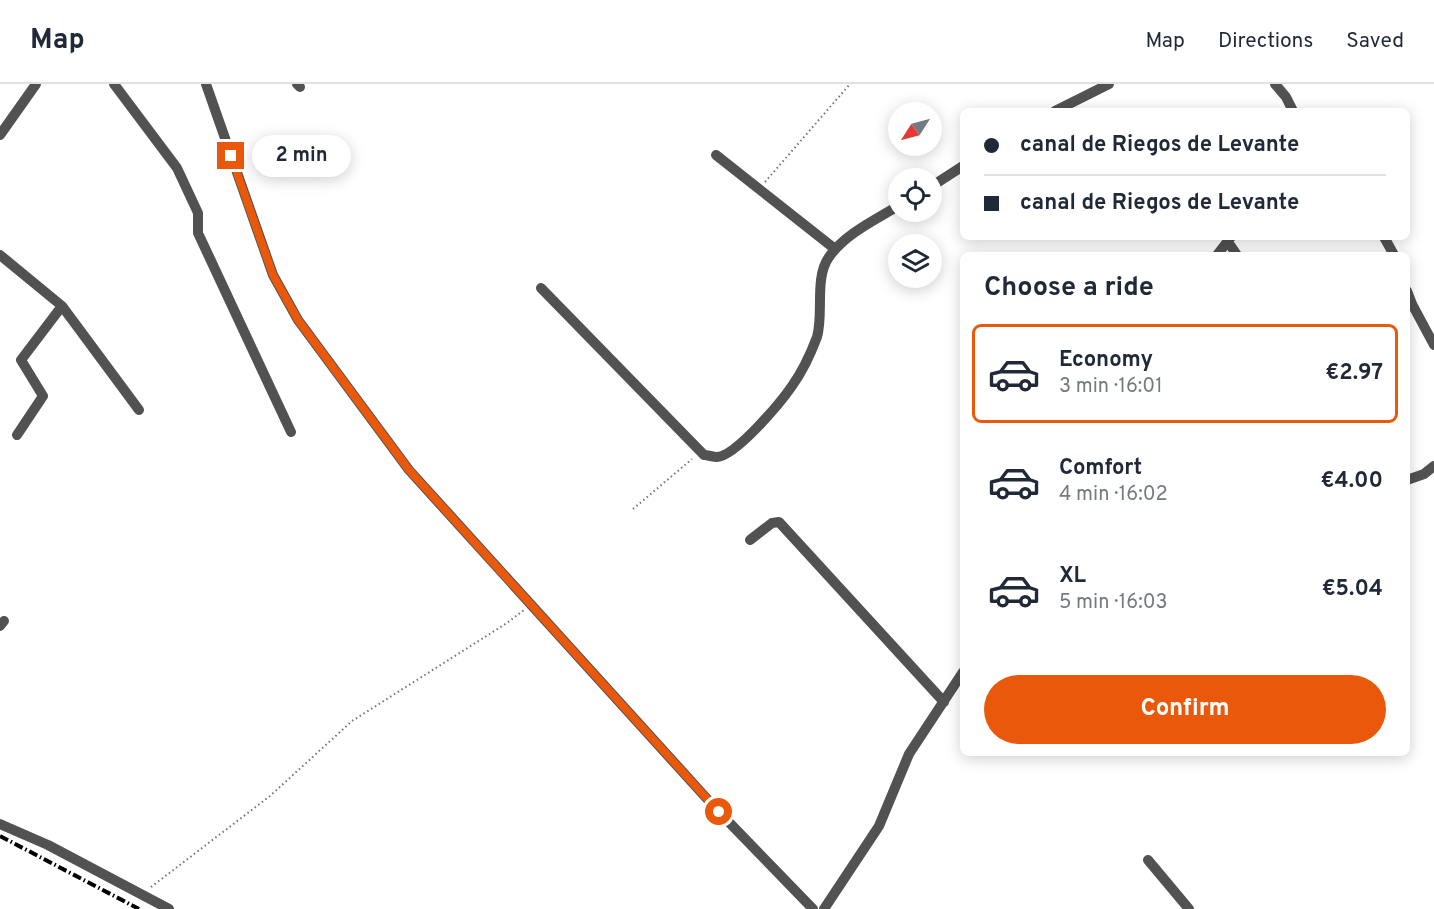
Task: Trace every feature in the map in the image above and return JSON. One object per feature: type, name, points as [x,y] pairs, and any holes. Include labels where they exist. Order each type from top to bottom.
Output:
[{"type":"street","points":[[0,135],[36,84]]},
{"type":"street","points":[[114,84],[177,168],[198,213],[198,233],[291,432]]},
{"type":"street","points":[[206,84],[273,275],[298,320],[409,470],[711,803],[813,909]]},
{"type":"street","points":[[1061,108],[1109,84]]},
{"type":"street","points":[[1281,85],[1292,108]]},
{"type":"street","points":[[717,155],[835,249]]},
{"type":"street","points":[[942,180],[960,168]]},
{"type":"street","points":[[541,288],[704,455],[718,457],[734,450],[758,426],[792,386],[803,369],[818,335],[820,288],[828,258],[842,242],[888,212]]},
{"type":"street","points":[[0,255],[62,306],[139,410]]},
{"type":"street","points":[[1410,299],[1434,345]]},
{"type":"street","points":[[17,435],[43,396],[21,360],[62,306]]},
{"type":"street","points":[[1410,479],[1424,474],[1434,466]]},
{"type":"street","points":[[750,540],[772,523],[779,522],[944,702]]},
{"type":"street","points":[[824,909],[879,826],[909,754],[960,677]]},
{"type":"street","points":[[0,824],[48,845],[169,909]]},
{"type":"street","points":[[1148,860],[1189,909]]},
{"type":"path","points":[[759,189],[850,84]]},
{"type":"path","points":[[633,509],[701,452]]},
{"type":"path","points":[[143,894],[270,796],[352,721],[487,636],[531,604]]},
{"type":"railway","points":[[0,836],[139,909]]},
{"type":"route","points":[[231,156],[273,275],[298,320],[409,470],[719,812]]}]
